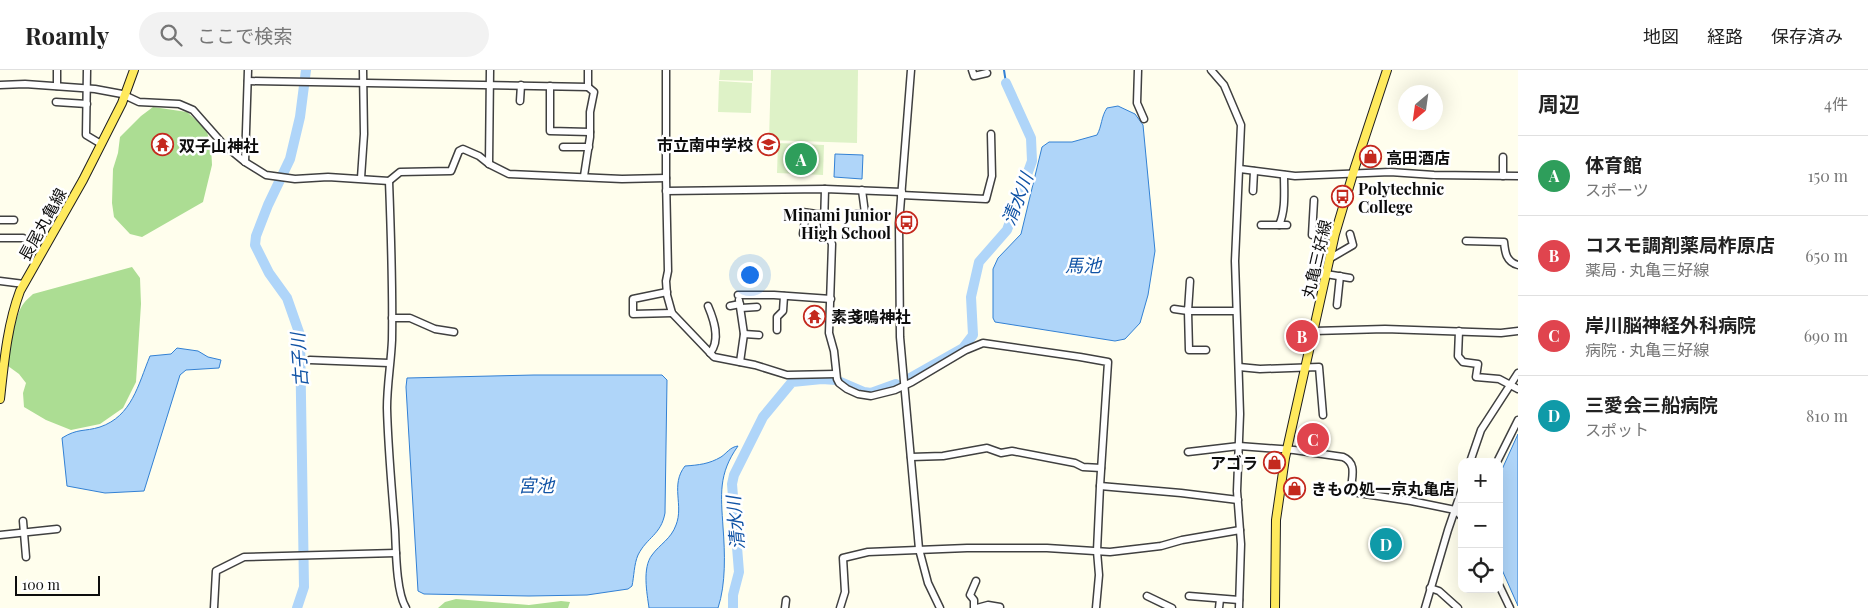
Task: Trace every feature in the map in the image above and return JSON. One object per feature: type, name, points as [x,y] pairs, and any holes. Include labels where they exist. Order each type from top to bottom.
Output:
[{"type":"main road","name":"長尾丸亀線","points":[[0,399],[12,311],[24,284],[125,97],[134,70]]},
{"type":"main road","name":"丸亀三好線","points":[[1275,608],[1276,520],[1287,450],[1334,238],[1387,70]]},
{"type":"street","points":[[57,70],[57,86]]},
{"type":"street","points":[[87,70],[86,135],[101,144]]},
{"type":"street","points":[[245,162],[248,70]]},
{"type":"street","points":[[361,178],[364,134],[363,70]]},
{"type":"street","points":[[489,164],[490,70]]},
{"type":"street","points":[[588,70],[588,87]]},
{"type":"street","points":[[666,70],[668,271],[666,292],[672,313],[714,357],[755,365],[787,376],[837,379]]},
{"type":"street","points":[[911,70],[901,194],[899,265],[900,337],[919,549],[928,583],[940,608]]},
{"type":"street","points":[[972,70],[974,76],[987,73]]},
{"type":"street","points":[[1138,70],[1137,103],[1144,120]]},
{"type":"street","points":[[1211,70],[1224,85],[1241,125],[1236,261],[1239,367],[1239,608]]},
{"type":"street","points":[[248,81],[588,87],[594,92],[590,112],[589,147],[584,176]]},
{"type":"street","points":[[0,85],[25,84],[107,90],[122,94],[139,102],[170,102],[187,106],[199,116],[223,144],[259,172],[272,177],[361,178],[389,181],[400,172],[451,171],[460,151],[463,149],[509,174],[622,179],[666,178]]},
{"type":"street","points":[[520,101],[521,85]]},
{"type":"street","points":[[550,86],[550,131],[590,132]]},
{"type":"street","points":[[56,102],[87,104]]},
{"type":"street","points":[[666,191],[826,189],[986,199],[992,176],[991,134]]},
{"type":"street","points":[[563,147],[589,147]]},
{"type":"street","points":[[1503,176],[1504,157]]},
{"type":"street","points":[[1240,169],[1284,175],[1390,172],[1434,175],[1518,176]]},
{"type":"street","points":[[1253,191],[1254,171]]},
{"type":"street","points":[[1279,225],[1283,208],[1284,175]]},
{"type":"street","points":[[389,181],[392,318],[387,408],[400,595],[398,608]]},
{"type":"street","points":[[826,189],[824,226],[832,244],[829,332],[834,351],[837,379],[847,389],[866,396],[880,394],[939,368],[966,350],[983,343],[1108,362],[1100,486],[1097,551],[1099,575],[1096,608]]},
{"type":"street","points":[[856,214],[865,213],[862,190]]},
{"type":"street","points":[[1314,200],[1310,225],[1312,235],[1322,234],[1334,238]]},
{"type":"street","points":[[804,234],[804,213],[824,215]]},
{"type":"street","points":[[0,220],[14,220]]},
{"type":"street","points":[[1261,225],[1287,225]]},
{"type":"street","points":[[1329,259],[1353,245],[1350,234]]},
{"type":"street","points":[[0,238],[23,238]]},
{"type":"street","points":[[1466,241],[1504,242],[1506,256],[1513,264],[1518,265]]},
{"type":"street","points":[[1326,274],[1350,278]]},
{"type":"street","points":[[1337,305],[1340,276]]},
{"type":"street","points":[[0,281],[24,284]]},
{"type":"street","points":[[1190,281],[1188,311],[1189,350],[1206,350]]},
{"type":"street","points":[[666,292],[633,299],[633,314],[672,313]]},
{"type":"street","points":[[730,306],[739,302],[784,296],[831,299]]},
{"type":"street","points":[[777,330],[777,316],[783,311],[784,296]]},
{"type":"street","points":[[739,302],[757,307]]},
{"type":"street","points":[[739,302],[744,334],[740,362]]},
{"type":"street","points":[[708,306],[715,327],[714,347],[710,353]]},
{"type":"street","points":[[1174,310],[1236,311]]},
{"type":"street","points":[[392,318],[410,318],[436,329],[454,332]]},
{"type":"street","points":[[1314,331],[1386,328],[1501,333],[1518,331]]},
{"type":"street","points":[[1459,331],[1458,356],[1463,362],[1478,364],[1476,377],[1499,380],[1518,389]]},
{"type":"street","points":[[744,334],[759,335]]},
{"type":"street","points":[[310,360],[389,364]]},
{"type":"street","points":[[1239,367],[1260,369],[1319,367],[1323,415]]},
{"type":"street","points":[[1471,458],[1480,430],[1518,374]]},
{"type":"street","points":[[1499,458],[1518,420]]},
{"type":"street","points":[[1188,452],[1239,446],[1343,457],[1350,460],[1352,464],[1352,490],[1358,493],[1411,500],[1455,510],[1458,513]]},
{"type":"street","points":[[911,457],[943,456],[987,448],[1001,452],[1012,451],[1075,463],[1083,467],[1101,468]]},
{"type":"street","points":[[1100,486],[1238,500]]},
{"type":"street","points":[[1425,608],[1458,501]]},
{"type":"street","points":[[23,521],[26,557]]},
{"type":"street","points":[[0,535],[57,529]]},
{"type":"street","points":[[840,608],[845,592],[843,558],[868,552],[1006,547],[1110,552],[1161,546],[1182,540],[1240,530]]},
{"type":"street","points":[[214,608],[216,571],[244,557],[396,553]]},
{"type":"street","points":[[976,580],[970,595],[974,600],[976,608],[1000,607]]},
{"type":"street","points":[[1430,588],[1439,591],[1458,608]]},
{"type":"street","points":[[1503,593],[1510,608]]},
{"type":"street","points":[[400,595],[406,608]]},
{"type":"street","points":[[1147,596],[1158,605],[1172,608]]},
{"type":"street","points":[[1189,596],[1240,600]]},
{"type":"street","points":[[1219,608],[1220,599]]},
{"type":"street","points":[[785,608],[786,600]]},
{"type":"green space","points":[[720,70],[753,70],[753,81],[719,80]]},
{"type":"green space","points":[[771,70],[858,70],[857,143],[769,140]]},
{"type":"green space","points":[[719,81],[752,83],[751,113],[718,112]]},
{"type":"green space","points":[[153,107],[187,112],[206,129],[211,145],[212,165],[203,202],[142,237],[130,234],[114,217],[112,203],[113,169],[120,137]]},
{"type":"green space","points":[[778,143],[824,145],[823,175],[777,173]]},
{"type":"green space","points":[[132,267],[140,278],[141,304],[136,382],[123,408],[100,424],[71,430],[46,420],[24,407],[23,393],[26,383],[19,374],[8,366],[15,324],[25,302],[33,294]]},
{"type":"green space","points":[[456,599],[529,605],[561,601],[570,602],[568,608],[438,608],[445,602]]},
{"type":"water","name":"馬池","points":[[1118,106],[1135,114],[1143,125],[1155,251],[1148,295],[1140,323],[1125,339],[1115,341],[995,322],[993,318],[993,269],[998,258],[1021,234],[1042,147],[1049,142],[1072,142],[1097,135],[1107,108]]},
{"type":"water","points":[[835,154],[863,155],[862,179],[834,177]]},
{"type":"water","points":[[177,348],[198,351],[208,357],[221,360],[219,368],[186,370],[180,375],[144,491],[105,493],[67,486],[62,438],[77,431],[100,427],[120,415],[132,398],[150,356],[171,354]]},
{"type":"water","name":"宮池","points":[[534,375],[662,375],[667,380],[665,513],[657,531],[638,555],[632,586],[628,589],[587,595],[424,594],[418,591],[407,378]]},
{"type":"water","points":[[1518,434],[1518,606],[1503,572],[1503,467]]},
{"type":"water","points":[[738,446],[727,466],[722,485],[724,568],[721,599],[718,608],[649,608],[646,581],[647,567],[652,555],[668,538],[676,525],[679,510],[678,480],[681,473],[685,466],[699,465],[712,461]]},
{"type":"waterway","name":"古子川","points":[[297,608],[304,587],[300,335],[287,298],[269,273],[255,245],[256,236],[268,205],[290,159],[300,117],[306,70]]},
{"type":"waterway","name":"清水川","points":[[1004,70],[1006,83]]},
{"type":"waterway","name":"清水川","points":[[910,378],[963,348],[973,335],[971,297],[979,262],[1007,230],[1032,161],[1031,138],[1006,83]]},
{"type":"waterway","name":"清水川","points":[[733,608],[733,595],[739,572],[732,484],[734,475],[763,417],[792,382],[822,379],[836,380],[871,393],[896,384]]},
{"type":"place","name":"市立南中学校","points":[[769,144]]},
{"type":"place","name":"双子山神社","points":[[163,145]]},
{"type":"place","name":"高田酒店","points":[[1370,157]]},
{"type":"place","name":"体育館","points":[[801,159]]},
{"type":"place","name":"Polytechnic College","points":[[1342,197]]},
{"type":"place","name":"Minami Junior High School","points":[[907,223]]},
{"type":"place","name":"素戔嗚神社","points":[[815,316]]},
{"type":"place","name":"コスモ調剤薬局柞原店","points":[[1302,336]]},
{"type":"place","name":"岸川脳神経外科病院","points":[[1313,439]]},
{"type":"place","name":"アゴラ","points":[[1274,462]]},
{"type":"place","name":"きもの処一京丸亀店","points":[[1295,488]]},
{"type":"place","name":"三愛会三船病院","points":[[1386,544]]}]
